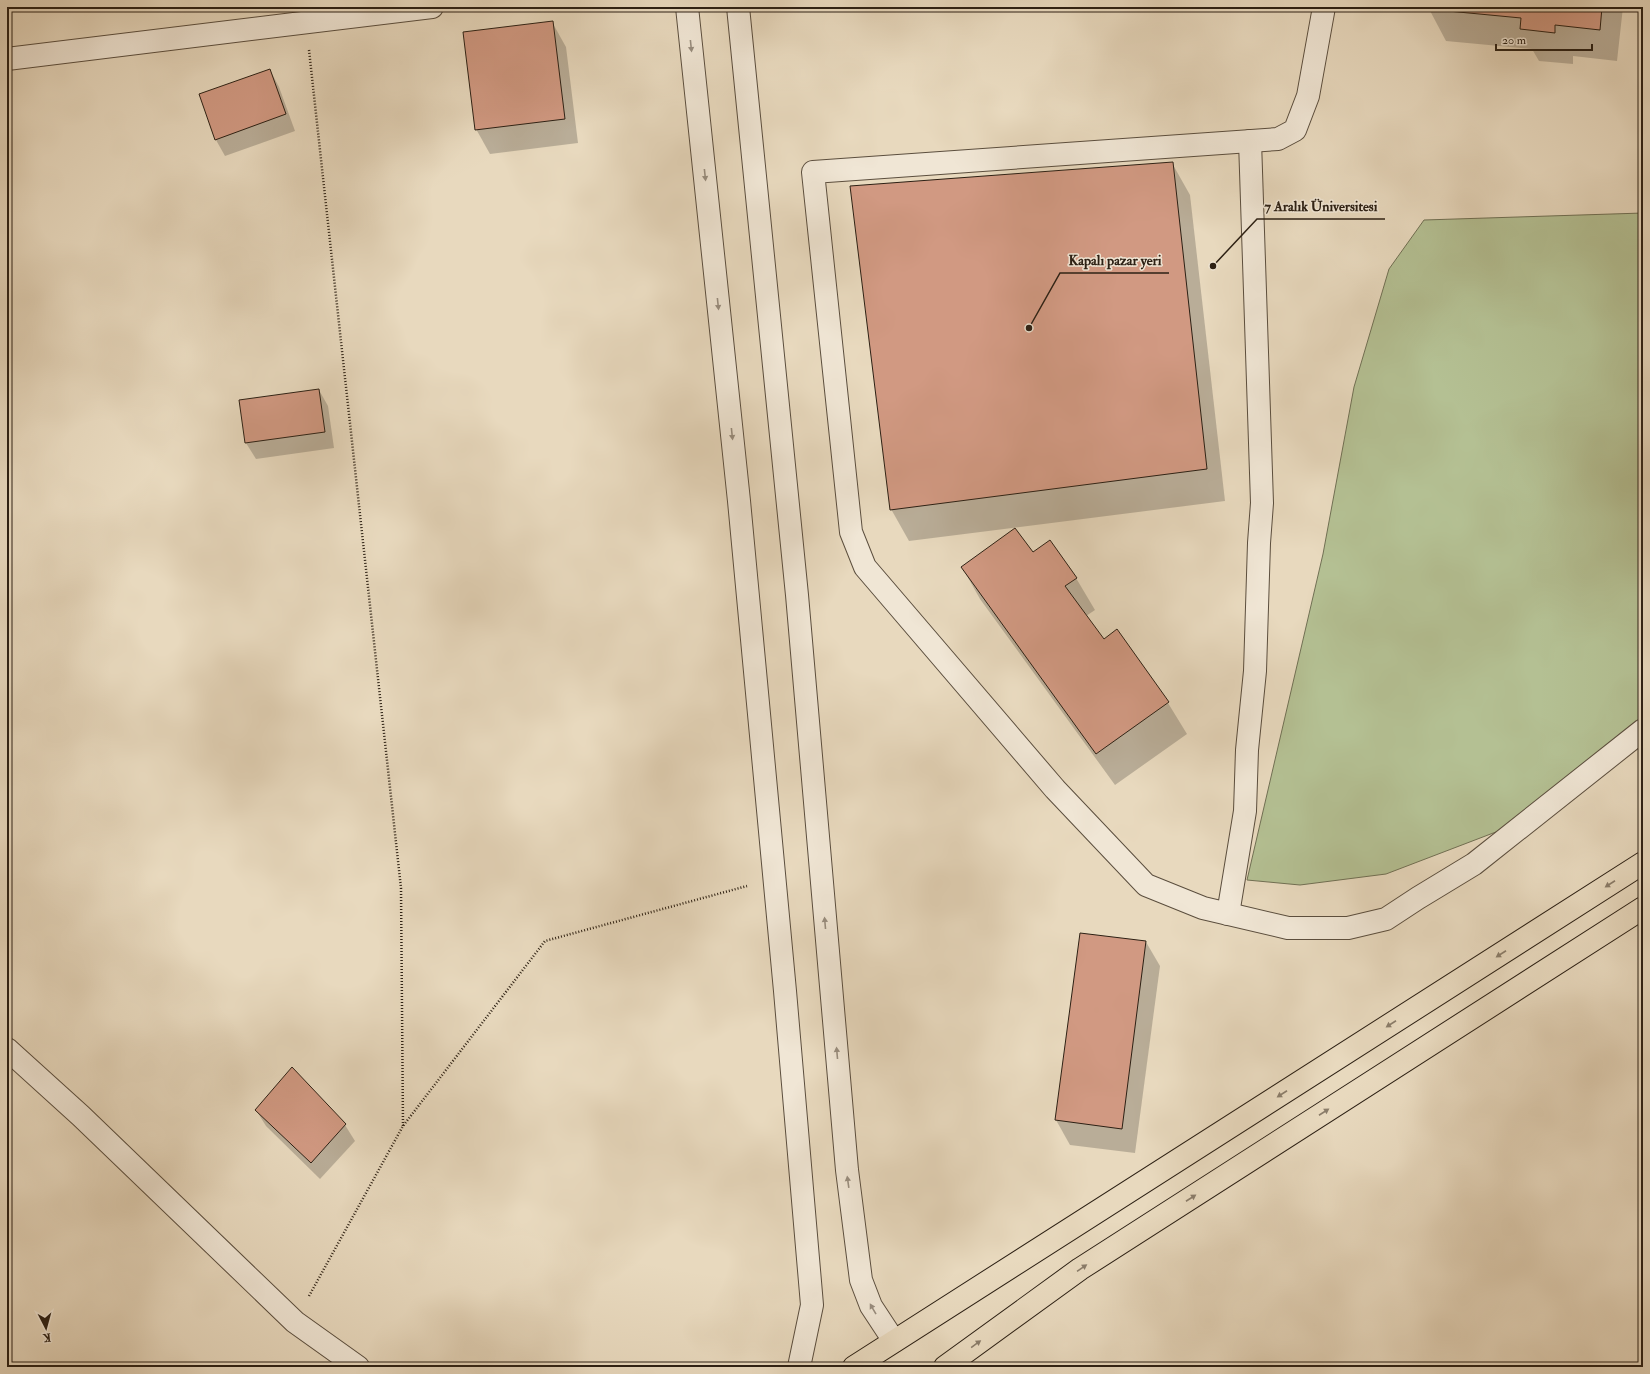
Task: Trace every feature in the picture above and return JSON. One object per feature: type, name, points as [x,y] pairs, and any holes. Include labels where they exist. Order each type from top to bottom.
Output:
[{"type":"main road","points":[[854,1367],[1643,863]]},
{"type":"main road","points":[[945,1367],[1080,1269],[1643,908]]},
{"type":"street","points":[[7,58],[432,7]]},
{"type":"street","points":[[687,7],[739,501],[775,878],[812,1305],[799,1367]]},
{"type":"street","points":[[738,7],[797,595],[847,1170],[861,1280],[871,1306],[894,1341]]},
{"type":"street","points":[[1324,7],[1308,96],[1295,130],[1278,139],[813,172],[851,532],[866,567],[1055,789],[1146,885],[1203,908],[1288,928],[1348,928],[1386,919],[1474,864],[1643,730]]},
{"type":"street","points":[[1228,914],[1245,811],[1247,750],[1255,671],[1259,543],[1262,503],[1250,141]]},
{"type":"street","points":[[7,1049],[81,1116],[295,1322],[358,1367]]},
{"type":"path","points":[[306,22],[401,888],[403,1126]]},
{"type":"path","points":[[295,1322],[403,1126],[545,941],[775,878]]},
{"type":"green space","points":[[1643,213],[1643,733],[1522,822],[1386,874],[1300,885],[1247,880],[1323,554],[1354,387],[1389,269],[1424,220]]},
{"type":"building","points":[[1427,7],[1602,7],[1600,30],[1555,25],[1555,33],[1520,29],[1521,18],[1427,9]]},
{"type":"building","points":[[553,21],[565,119],[475,130],[463,32]]},
{"type":"building","points":[[270,69],[286,114],[215,140],[199,94]]},
{"type":"building","points":[[1173,162],[1207,469],[890,510],[850,186]]},
{"type":"building","points":[[319,389],[325,432],[245,443],[239,400]]},
{"type":"building","points":[[1015,528],[1033,552],[1050,540],[1077,578],[1065,586],[1104,639],[1117,629],[1169,702],[1096,754],[961,567]]},
{"type":"building","points":[[1080,933],[1146,941],[1122,1129],[1055,1120]]},
{"type":"building","points":[[292,1067],[346,1124],[311,1163],[255,1110]]},
{"type":"place","name":"7 Aralık Üniversitesi","points":[[1213,266]]},
{"type":"place","name":"Kapalı pazar yeri","points":[[1029,328]]}]
